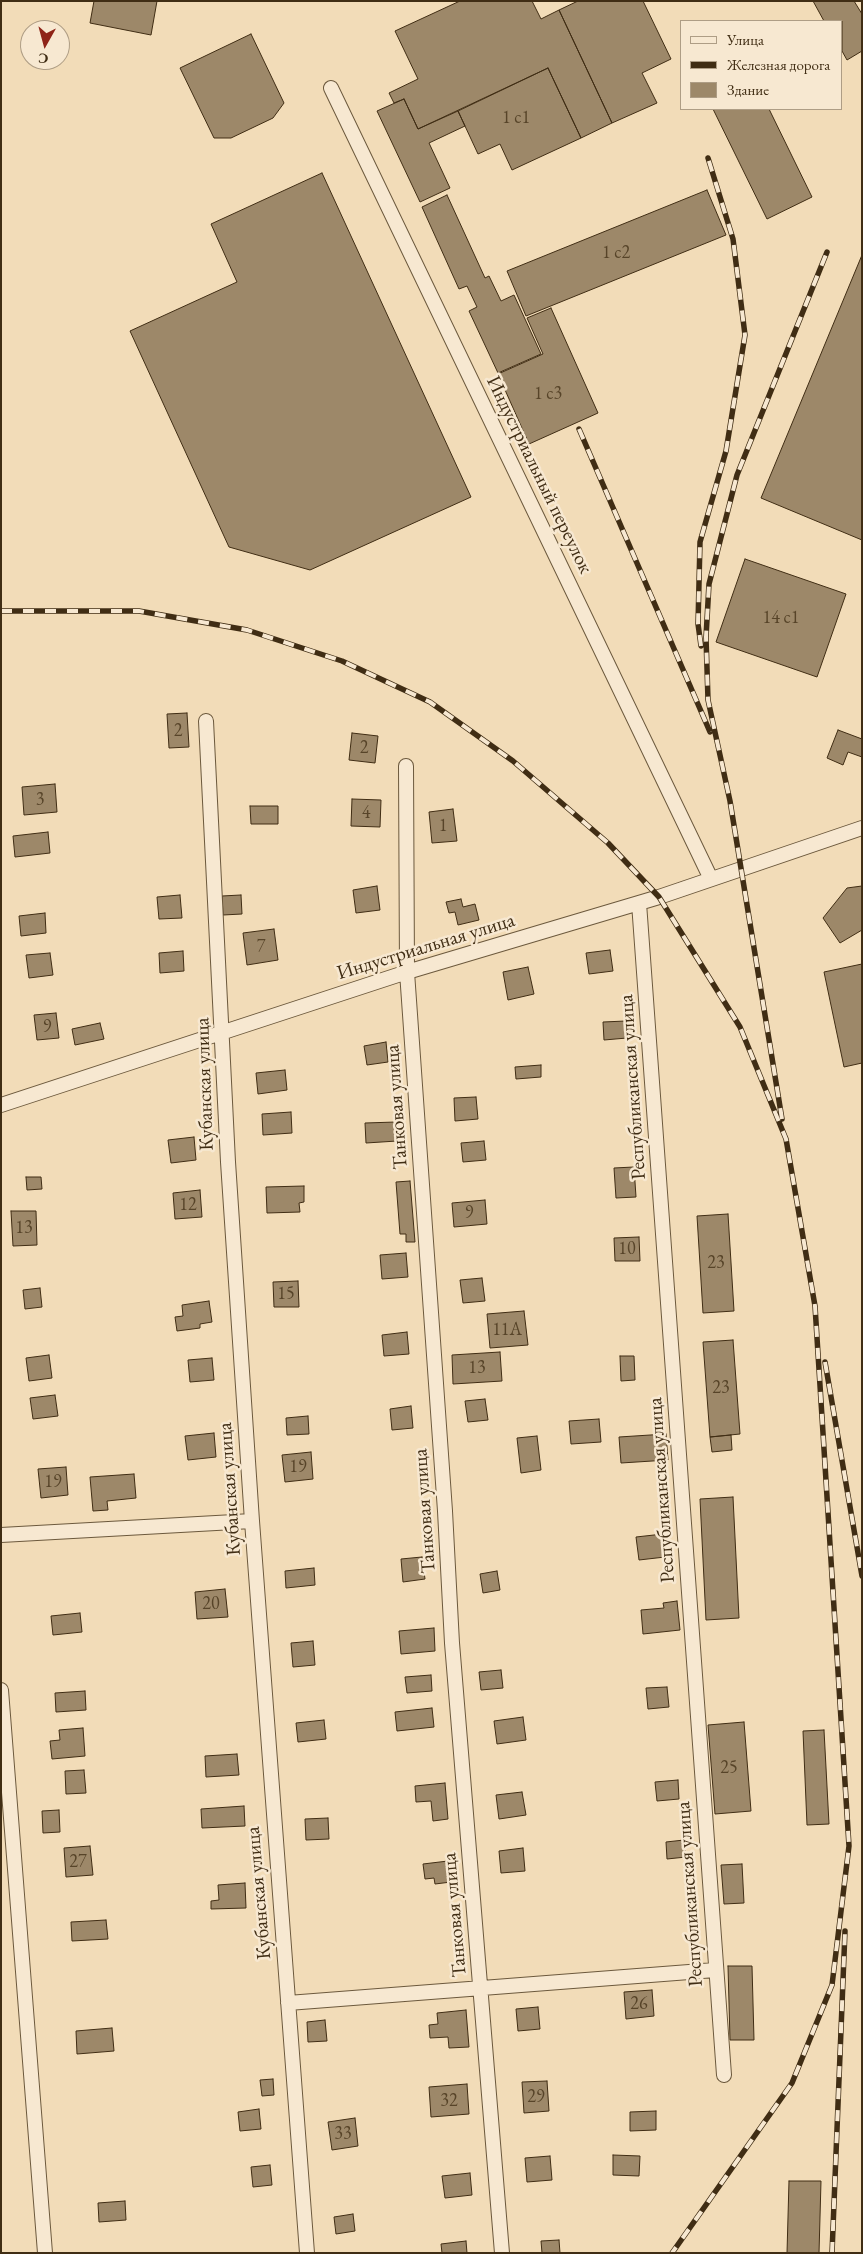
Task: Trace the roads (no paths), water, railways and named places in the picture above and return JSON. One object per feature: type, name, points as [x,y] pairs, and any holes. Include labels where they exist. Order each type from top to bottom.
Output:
[{"type":"street","name":"Индустриальный переулок","points":[[331,88],[711,879]]},
{"type":"street","name":"Кубанская улица","points":[[206,721],[223,1031],[228,1162],[252,1520],[307,2253]]},
{"type":"street","name":"Танковая улица","points":[[406,766],[407,972],[445,1511],[452,1643],[482,1987],[502,2253]]},
{"type":"street","name":"Индустриальная улица","points":[[1,1105],[407,972],[639,903],[862,828]]},
{"type":"street","name":"Республиканская улица","points":[[639,903],[724,2075]]},
{"type":"street","points":[[1,1535],[252,1520]]},
{"type":"street","points":[[1,1690],[45,2253]]},
{"type":"street","points":[[288,2003],[715,1970]]},
{"type":"railway","points":[[701,646],[698,624],[700,542],[726,451],[745,335],[733,239],[708,158]]},
{"type":"railway","points":[[782,1119],[730,801],[708,700],[706,637],[709,584],[737,475],[827,252]]},
{"type":"railway","points":[[579,429],[710,732]]},
{"type":"railway","points":[[1,611],[139,611],[247,630],[342,661],[430,702],[513,761],[608,843],[659,897],[740,1027],[786,1139],[815,1306],[849,1846],[832,1985],[792,2083],[672,2253]]},
{"type":"railway","points":[[825,1362],[862,1576]]},
{"type":"railway","points":[[832,2253],[845,1931]]}]
